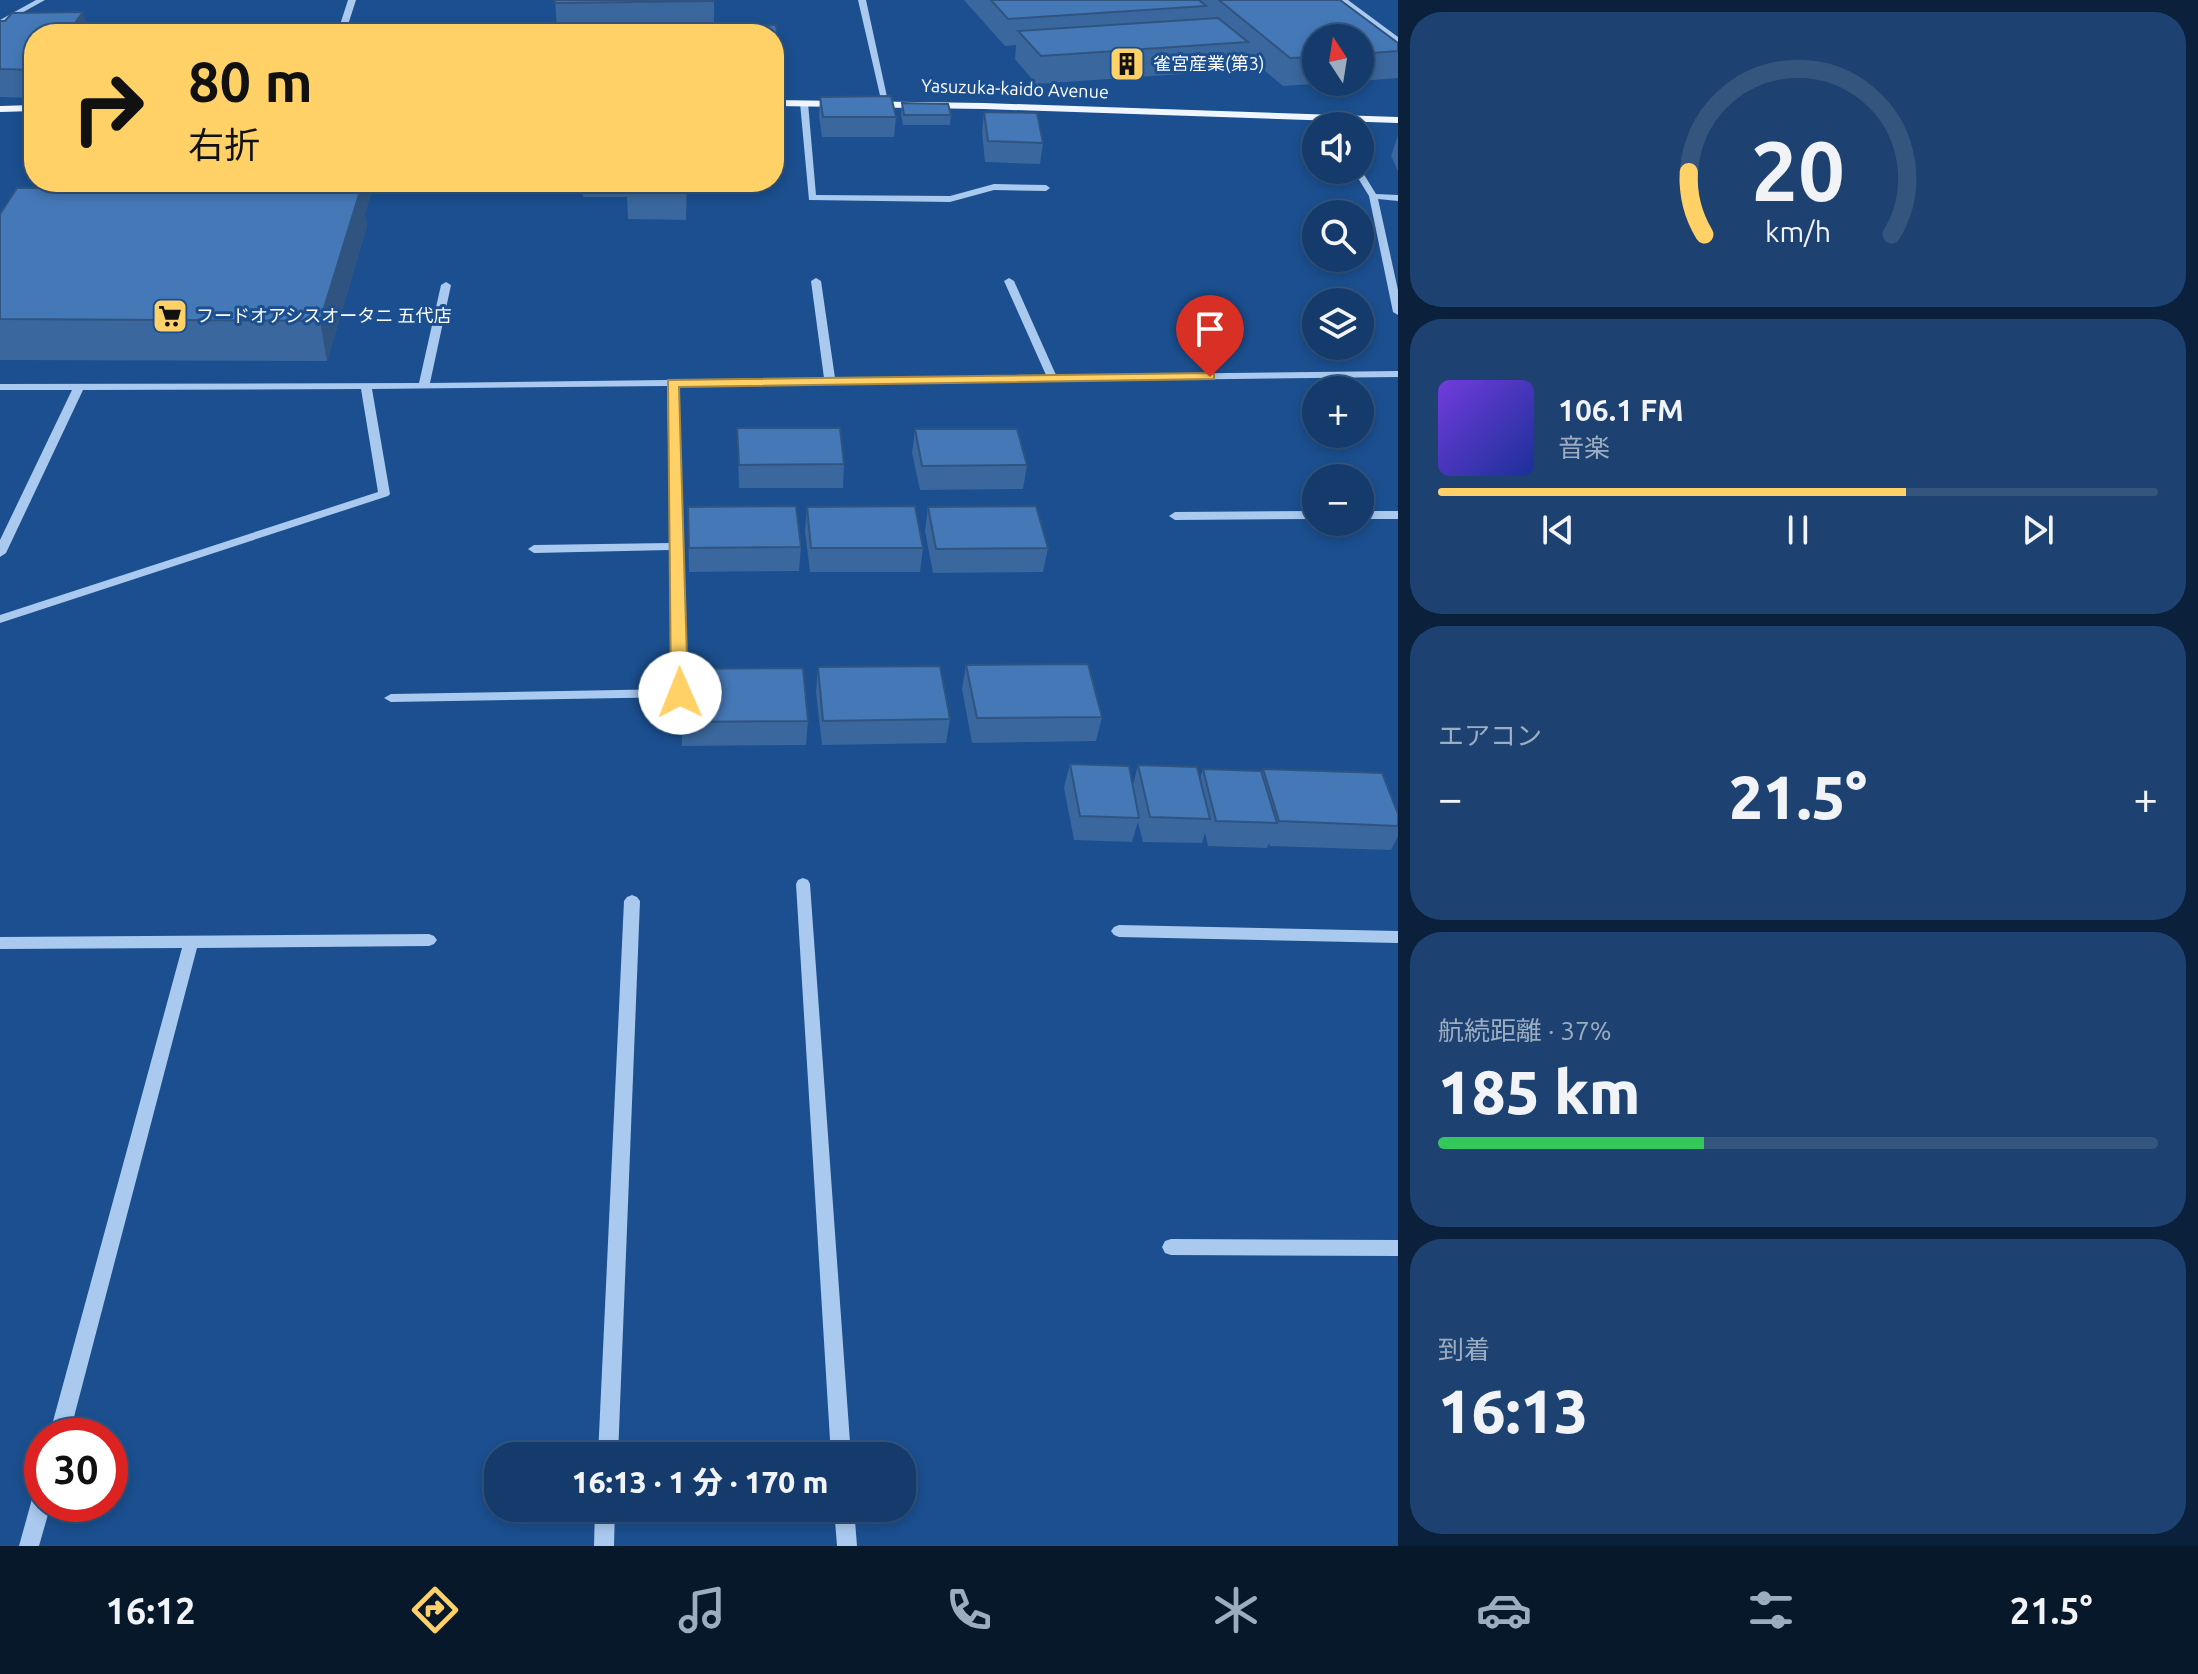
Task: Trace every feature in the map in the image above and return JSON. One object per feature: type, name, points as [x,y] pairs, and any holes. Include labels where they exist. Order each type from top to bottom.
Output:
[{"type":"main road","name":"Yasuzuka-kaido Avenue","points":[[784,103],[886,104],[1302,121]]},
{"type":"main road","points":[[0,109],[24,108]]},
{"type":"main road","name":"Yasuzuka-kaido Avenue","points":[[1374,121],[1398,120]]},
{"type":"street","points":[[0,23],[41,0]]},
{"type":"street","points":[[344,24],[352,0]]},
{"type":"street","points":[[862,0],[886,104]]},
{"type":"street","points":[[1343,0],[1398,41]]},
{"type":"street","points":[[804,103],[812,198],[950,199],[994,187],[1046,188]]},
{"type":"street","points":[[1366,184],[1373,196],[1398,312]]},
{"type":"street","points":[[1373,196],[1398,198]]},
{"type":"street","points":[[816,281],[830,382]]},
{"type":"street","points":[[1009,281],[1053,379]]},
{"type":"street","points":[[424,386],[446,285]]},
{"type":"street","points":[[0,387],[424,386],[1398,374]]},
{"type":"street","points":[[391,698],[680,693],[672,383]]},
{"type":"street","points":[[0,619],[384,494],[366,386]]},
{"type":"street","points":[[0,553],[79,387]]},
{"type":"street","points":[[1175,516],[1302,515]]},
{"type":"street","points":[[1374,515],[1398,515]]},
{"type":"street","points":[[534,549],[676,546]]},
{"type":"street","points":[[803,884],[840,1442]]},
{"type":"street","points":[[609,1442],[632,901]]},
{"type":"street","points":[[1119,931],[1398,937]]},
{"type":"street","points":[[0,943],[429,940]]},
{"type":"street","points":[[64,1418],[191,942]]},
{"type":"street","points":[[1171,1247],[1398,1248]]},
{"type":"street","points":[[29,1546],[36,1522]]},
{"type":"street","points":[[604,1546],[605,1522]]},
{"type":"street","points":[[845,1522],[847,1546]]},
{"type":"building","points":[[555,0],[714,0],[714,1],[555,3]]},
{"type":"building","points":[[991,0],[1199,0],[1206,6],[1008,19]]},
{"type":"building","points":[[1219,0],[1340,0],[1372,24],[1302,24],[1302,58],[1290,58]]},
{"type":"building","points":[[83,12],[74,24],[24,24],[24,70],[0,69],[0,21],[5,21],[12,13]]},
{"type":"building","points":[[1218,18],[1248,42],[1041,56],[1018,31]]},
{"type":"building","points":[[1374,25],[1398,43],[1398,51],[1374,53]]},
{"type":"building","points":[[891,96],[896,117],[823,117],[820,97]]},
{"type":"building","points":[[902,103],[948,104],[951,115],[904,115]]},
{"type":"building","points":[[984,112],[1037,113],[1043,143],[988,141]]},
{"type":"building","name":"フードオアシスオータニ 五代店","points":[[17,188],[24,188],[24,192],[360,192],[320,321],[0,319],[0,214]]},
{"type":"building","points":[[737,428],[840,428],[844,464],[739,465]]},
{"type":"building","points":[[915,429],[1017,429],[1027,465],[922,466]]},
{"type":"building","points":[[796,506],[801,547],[689,548],[688,507]]},
{"type":"building","points":[[915,506],[923,548],[811,548],[807,507]]},
{"type":"building","points":[[1036,506],[1048,548],[936,549],[928,507]]},
{"type":"building","points":[[1088,664],[1102,717],[977,718],[966,665]]},
{"type":"building","points":[[940,666],[950,719],[823,721],[818,667]]},
{"type":"building","points":[[803,668],[808,721],[681,722],[681,669]]},
{"type":"building","points":[[1070,764],[1129,766],[1139,818],[1080,816]]},
{"type":"building","points":[[1138,765],[1197,767],[1210,819],[1150,817]]},
{"type":"building","points":[[1203,769],[1261,771],[1277,823],[1216,821]]},
{"type":"building","points":[[1263,769],[1382,773],[1398,814],[1398,826],[1279,821]]},
{"type":"place","name":"雀宮産業(第3)","points":[[1127,64]]},
{"type":"place","name":"フードオアシスオータニ 五代店","points":[[170,316]]},
{"type":"route","points":[[680,693],[672,383],[1210,377]]}]
